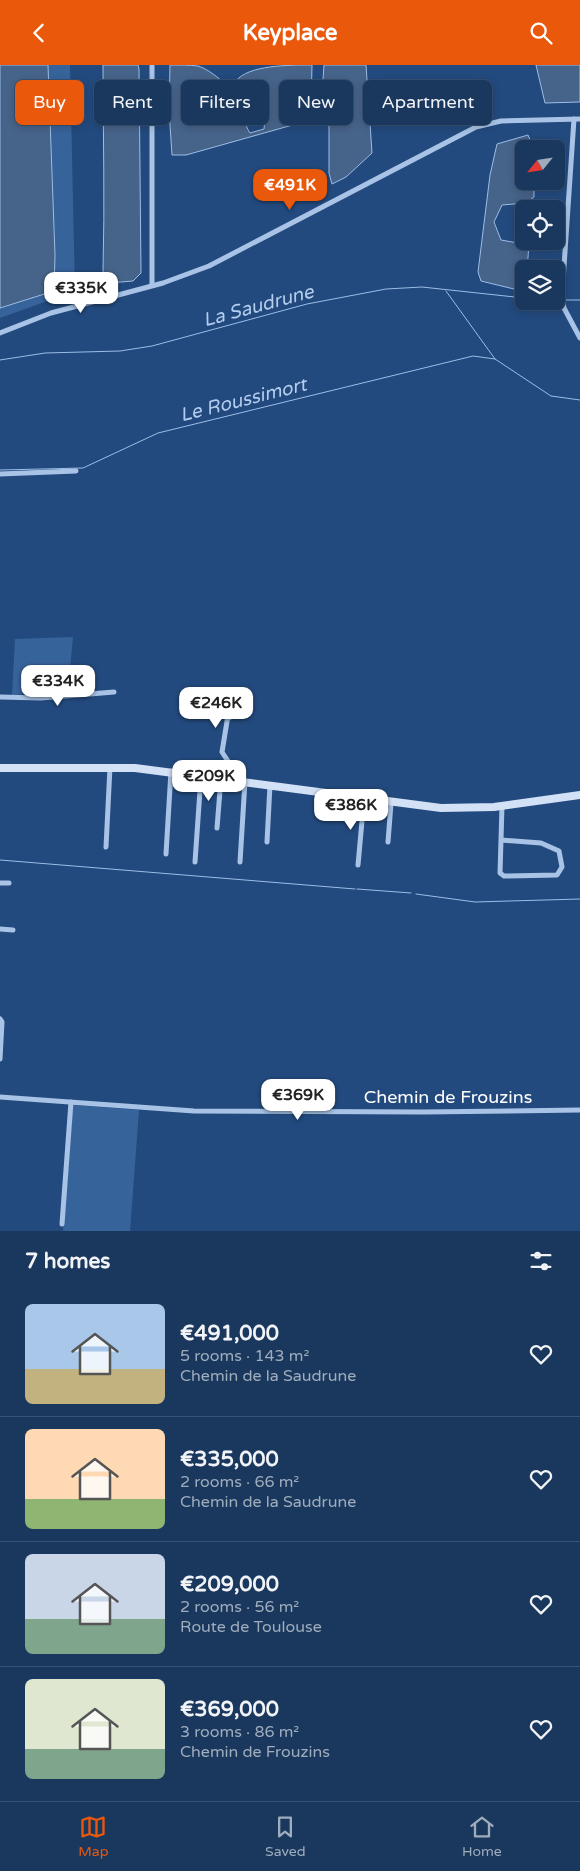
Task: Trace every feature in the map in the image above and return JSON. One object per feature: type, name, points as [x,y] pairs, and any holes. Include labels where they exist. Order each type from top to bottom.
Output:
[{"type":"main road","points":[[0,768],[110,767],[171,771],[391,803],[441,808],[502,806],[580,795]]},
{"type":"street","points":[[152,65],[152,285]]},
{"type":"street","points":[[0,333],[51,313],[178,278],[209,266],[476,127],[501,121],[577,119],[562,296],[564,308],[580,338]]},
{"type":"street","points":[[0,474],[76,471]]},
{"type":"street","points":[[189,705],[194,696],[207,691],[241,691],[247,695],[247,703],[243,713],[228,718]]},
{"type":"street","points":[[232,691],[222,752],[233,769],[234,780]]},
{"type":"street","points":[[0,697],[40,698],[114,692]]},
{"type":"street","points":[[106,847],[110,767]]},
{"type":"street","points":[[166,854],[171,771]]},
{"type":"street","points":[[195,862],[201,775]]},
{"type":"street","points":[[216,828],[221,778]]},
{"type":"street","points":[[240,862],[245,781]]},
{"type":"street","points":[[267,842],[270,785]]},
{"type":"street","points":[[358,865],[364,799]]},
{"type":"street","points":[[388,842],[391,803]]},
{"type":"street","points":[[501,840],[551,847],[558,851],[562,867],[558,875],[550,877],[504,876],[500,873],[502,806]]},
{"type":"street","points":[[0,883],[9,883]]},
{"type":"street","points":[[0,929],[12,930]]},
{"type":"street","points":[[0,1019],[2,1022],[0,1059]]},
{"type":"street","name":"Chemin de Frouzins","points":[[0,1097],[194,1111],[423,1112],[580,1110]]},
{"type":"street","points":[[62,1224],[71,1102]]},
{"type":"shaded area","points":[[0,65],[48,65],[49,80],[15,80],[15,125],[50,125],[55,255],[54,291],[0,308]]},
{"type":"shaded area","points":[[48,65],[70,65],[70,80],[49,80]]},
{"type":"shaded area","points":[[103,65],[138,65],[139,80],[103,80]]},
{"type":"shaded area","points":[[170,65],[188,65],[204,68],[220,80],[181,80],[181,125],[246,125],[250,133],[264,129],[264,125],[269,125],[269,80],[237,80],[259,69],[292,65],[312,65],[312,80],[279,80],[279,125],[293,125],[186,155],[172,155]]},
{"type":"shaded area","points":[[324,65],[366,65],[367,80],[363,80],[363,125],[370,125],[372,153],[346,177],[332,184],[329,173],[329,125],[353,125],[353,80],[323,80]]},
{"type":"shaded area","points":[[536,65],[580,65],[580,102],[545,103]]},
{"type":"shaded area","points":[[50,125],[71,125],[75,291],[0,318],[0,308],[54,291],[55,255]]},
{"type":"shaded area","points":[[103,125],[140,125],[141,273],[133,281],[109,283],[103,271]]},
{"type":"shaded area","points":[[528,135],[530,140],[515,140],[515,190],[534,190],[534,197],[530,200],[515,200],[515,204],[502,205],[494,222],[501,240],[515,242],[515,250],[529,250],[528,260],[515,260],[515,289],[481,281],[478,272],[490,175],[497,144]]},
{"type":"shaded area","points":[[73,637],[68,690],[12,695],[15,639]]},
{"type":"shaded area","points":[[73,1105],[139,1110],[130,1231],[63,1231]]},
{"type":"waterway","name":"La Saudrune","points":[[0,360],[45,353],[120,351],[152,346],[307,304],[386,289],[422,287],[515,297]]},
{"type":"waterway","points":[[446,291],[495,359],[551,396],[580,400]]},
{"type":"waterway","name":"La Saudrune","points":[[566,300],[580,300]]},
{"type":"waterway","name":"Le Roussimort","points":[[0,470],[83,468],[158,433],[473,356],[495,359]]},
{"type":"waterway","points":[[0,860],[355,889]]},
{"type":"waterway","points":[[357,889],[411,893]]},
{"type":"waterway","points":[[416,894],[475,902],[580,899]]}]
